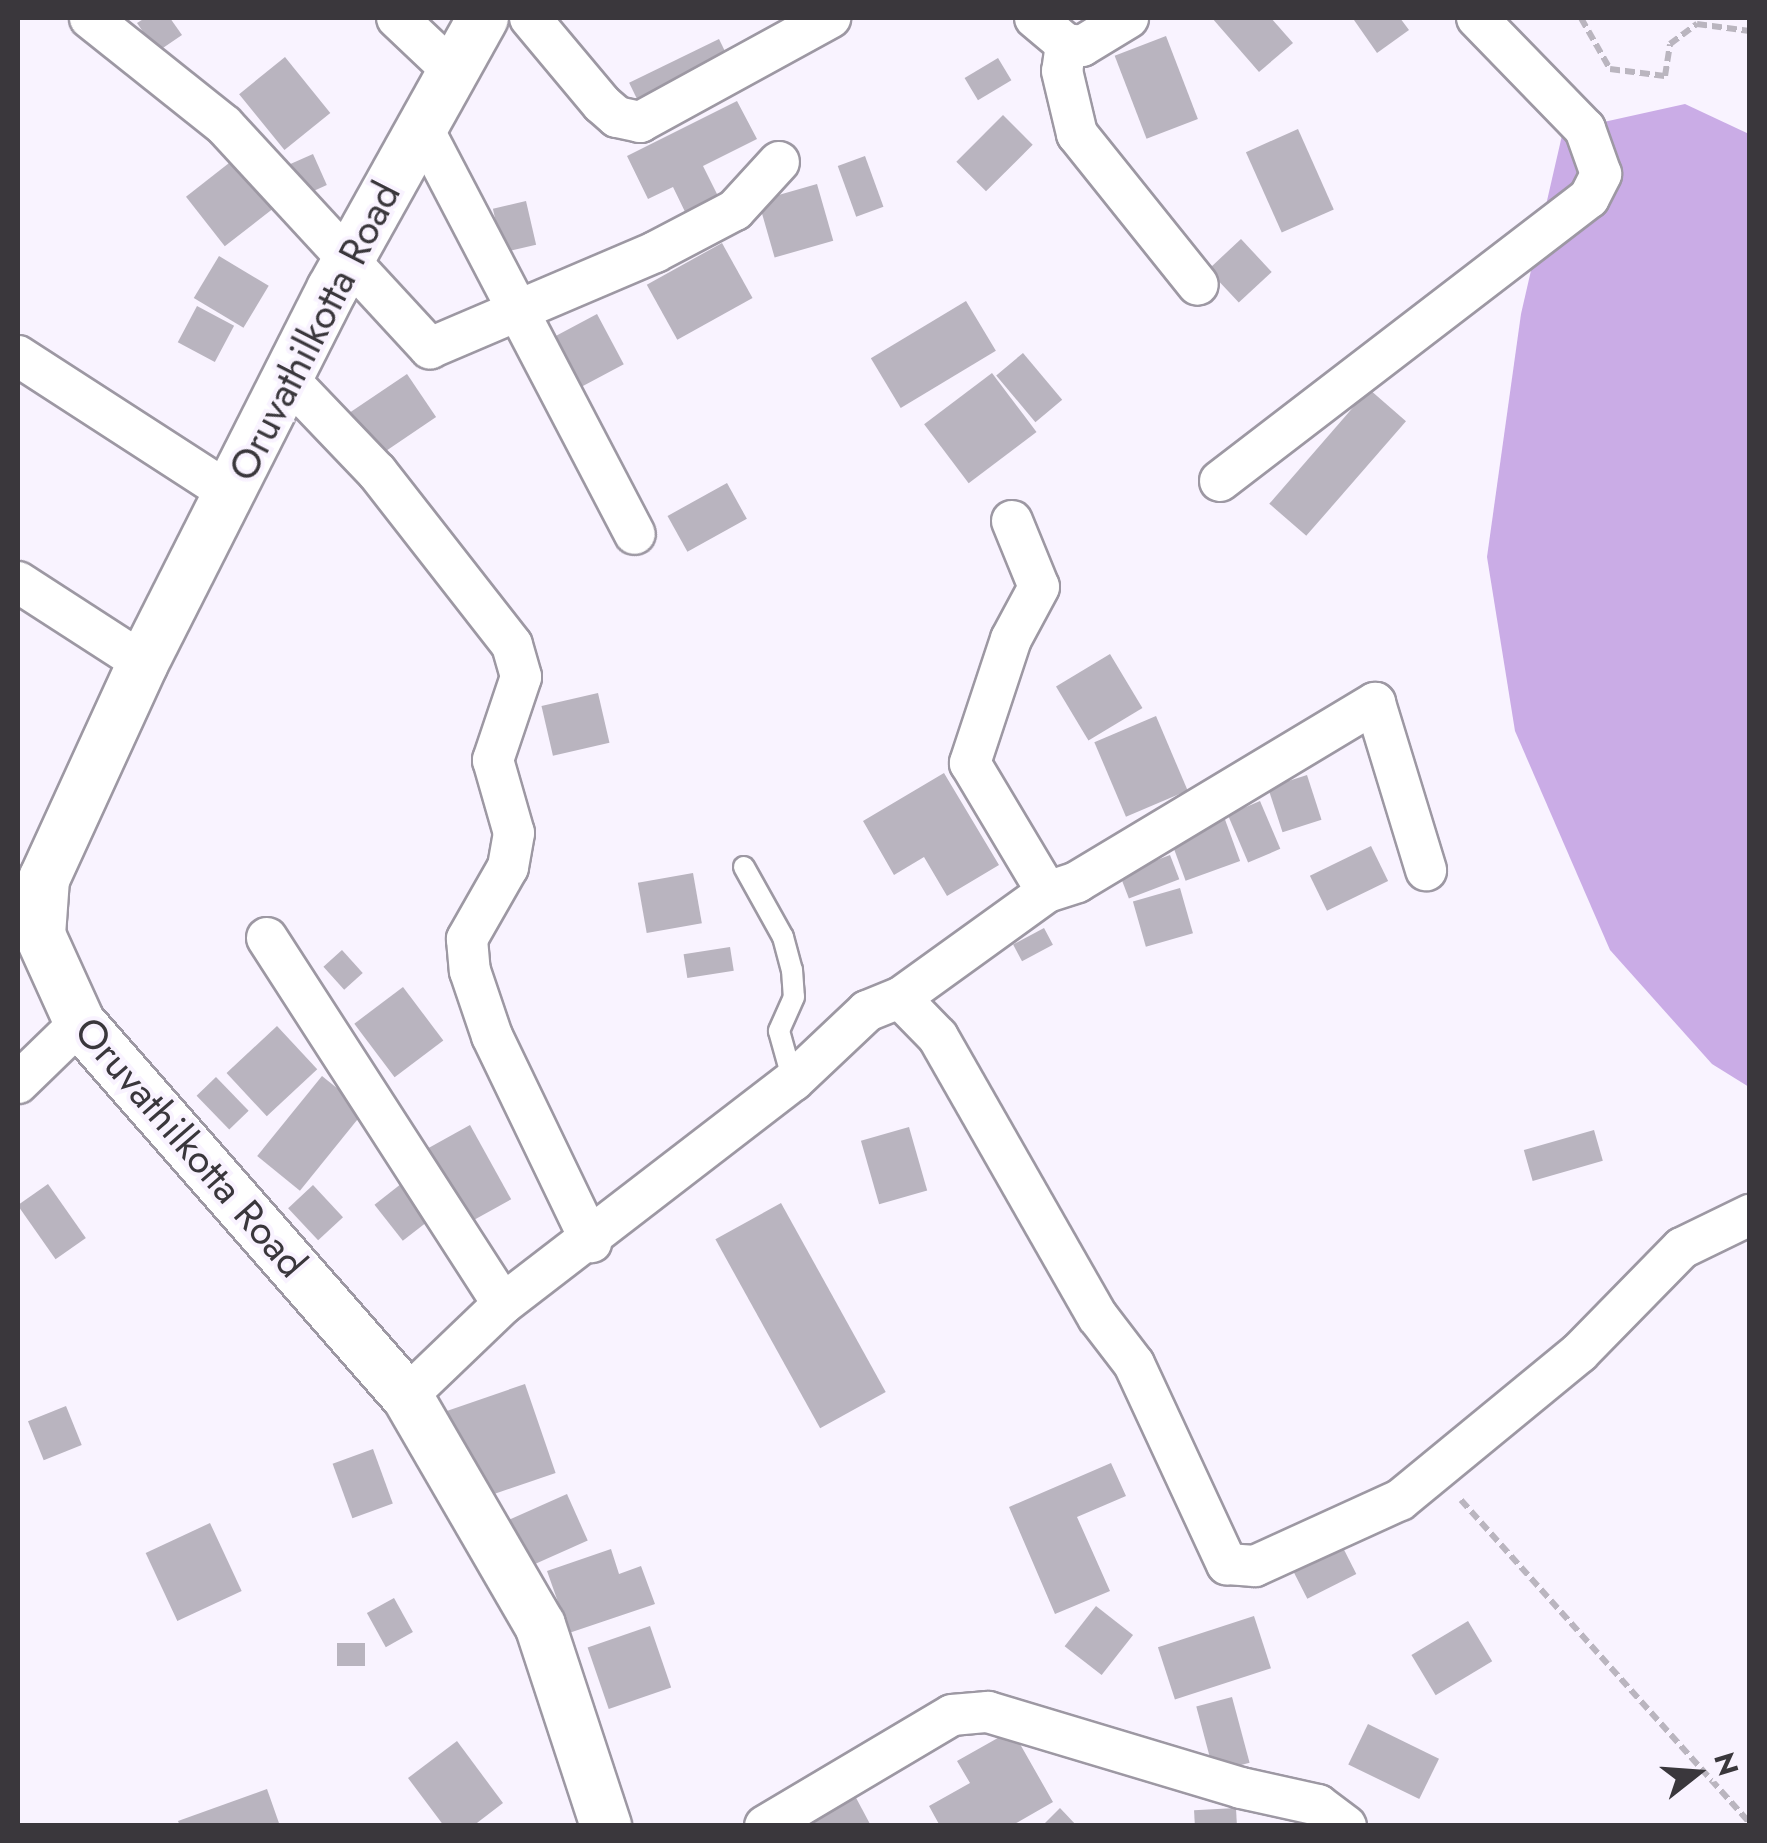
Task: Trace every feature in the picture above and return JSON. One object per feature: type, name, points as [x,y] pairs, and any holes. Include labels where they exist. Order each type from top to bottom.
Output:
[{"type":"street","points":[[90,18],[224,124],[346,262],[430,348],[515,314],[736,210],[779,162]]},
{"type":"street","points":[[398,18],[453,72]]},
{"type":"street","name":"Oruvathilkotta Road","points":[[483,18],[346,262],[143,663],[44,879],[40,935],[80,1023],[406,1396],[540,1626],[606,1826]]},
{"type":"street","points":[[530,18],[602,104],[617,117],[640,122],[830,18]]},
{"type":"street","points":[[1034,18],[1066,44],[1100,40],[1128,18]]},
{"type":"street","points":[[1220,480],[1589,198],[1601,174],[1585,129],[1476,18]]},
{"type":"street","points":[[1066,44],[1062,71],[1077,134],[1198,285]]},
{"type":"street","points":[[422,127],[515,314],[635,534]]},
{"type":"street","points":[[18,356],[230,493]]},
{"type":"street","points":[[288,378],[377,472],[512,645],[521,676],[493,760],[514,833],[508,866],[467,940],[470,971],[492,1036],[591,1242]]},
{"type":"street","points":[[1012,520],[1038,588],[1011,639],[970,763],[1047,892]]},
{"type":"street","points":[[18,582],[143,663]]},
{"type":"street","points":[[406,1396],[503,1304],[591,1242],[793,1081],[867,1010],[900,998],[1047,892],[1077,882],[1374,703],[1426,870]]},
{"type":"street","points":[[267,938],[503,1304]]},
{"type":"street","points":[[900,998],[938,1037],[1098,1316],[1134,1364],[1227,1564],[1255,1566],[1373,1516],[1439,1473],[1579,1353],[1682,1248],[1750,1216]]},
{"type":"street","points":[[18,1083],[80,1023]]},
{"type":"street","points":[[766,1826],[952,1715],[988,1712],[1241,1788],[1318,1804],[1346,1826]]},
{"type":"lane","points":[[744,866],[783,937],[792,970],[794,997],[780,1031],[793,1081]]},
{"type":"path","points":[[1581,18],[1610,69],[1665,76],[1670,44],[1697,24],[1750,31]]},
{"type":"path","points":[[1439,1473],[1584,1645],[1750,1823]]},
{"type":"shaded area","points":[[1685,104],[1749,134],[1749,1087],[1712,1064],[1610,950],[1515,731],[1487,557],[1521,314],[1563,131]]},
{"type":"building","points":[[145,18],[170,18],[182,35],[157,52],[137,23]]},
{"type":"building","points":[[1212,18],[1271,18],[1293,43],[1259,72]]},
{"type":"building","points":[[1400,18],[1409,30],[1377,53],[1354,20]]},
{"type":"building","points":[[1166,36],[1198,119],[1147,139],[1115,56]]},
{"type":"building","points":[[719,39],[732,66],[642,110],[629,83]]},
{"type":"building","points":[[285,57],[330,113],[284,150],[239,94]]},
{"type":"building","points":[[998,58],[1011,80],[978,100],[965,78]]},
{"type":"building","points":[[737,101],[757,139],[703,166],[722,204],[689,220],[673,187],[648,199],[627,156]]},
{"type":"building","points":[[1003,115],[1033,145],[986,191],[956,162]]},
{"type":"building","points":[[1298,129],[1334,209],[1282,233],[1246,152]]},
{"type":"building","points":[[313,154],[327,185],[303,196],[289,165]]},
{"type":"building","points":[[238,156],[277,206],[225,246],[186,197]]},
{"type":"building","points":[[865,156],[883,207],[856,217],[838,166]]},
{"type":"building","points":[[817,184],[833,241],[775,258],[758,201]]},
{"type":"building","points":[[526,201],[536,245],[503,252],[493,209]]},
{"type":"building","points":[[1241,239],[1272,272],[1239,303],[1208,270]]},
{"type":"building","points":[[722,243],[753,298],[677,340],[647,285]]},
{"type":"building","points":[[219,256],[269,286],[243,328],[194,298]]},
{"type":"building","points":[[966,301],[996,351],[901,408],[871,358]]},
{"type":"building","points":[[197,306],[234,326],[215,362],[178,342]]},
{"type":"building","points":[[597,314],[624,364],[564,396],[537,346]]},
{"type":"building","points":[[1023,353],[1062,400],[1035,422],[996,375]]},
{"type":"building","points":[[992,373],[1037,432],[969,483],[924,424]]},
{"type":"building","points":[[407,374],[436,417],[369,462],[340,419]]},
{"type":"building","points":[[1369,389],[1406,421],[1306,536],[1269,504]]},
{"type":"building","points":[[727,483],[747,519],[687,552],[668,516]]},
{"type":"building","points":[[1110,654],[1142,708],[1088,740],[1056,686]]},
{"type":"building","points":[[598,693],[609,743],[553,756],[541,706]]},
{"type":"building","points":[[1156,716],[1188,791],[1126,817],[1094,742]]},
{"type":"building","points":[[944,773],[999,865],[947,896],[924,857],[894,875],[863,821]]},
{"type":"building","points":[[1307,775],[1322,820],[1283,832],[1268,788]]},
{"type":"building","points":[[1260,801],[1280,849],[1248,863],[1228,815]]},
{"type":"building","points":[[1223,814],[1240,861],[1186,881],[1168,834]]},
{"type":"building","points":[[1371,846],[1388,881],[1327,911],[1310,876]]},
{"type":"building","points":[[1170,855],[1179,879],[1129,899],[1120,874]]},
{"type":"building","points":[[693,873],[702,923],[647,933],[638,883]]},
{"type":"building","points":[[1180,888],[1193,933],[1146,947],[1133,902]]},
{"type":"building","points":[[1044,928],[1053,945],[1022,961],[1013,944]]},
{"type":"building","points":[[730,947],[734,971],[687,978],[684,954]]},
{"type":"building","points":[[342,950],[363,973],[344,990],[323,967]]},
{"type":"building","points":[[403,987],[443,1041],[395,1077],[354,1024]]},
{"type":"building","points":[[277,1026],[317,1069],[267,1116],[227,1073]]},
{"type":"building","points":[[322,1076],[365,1111],[300,1191],[257,1156]]},
{"type":"building","points":[[216,1077],[249,1111],[229,1130],[197,1096]]},
{"type":"building","points":[[470,1125],[511,1199],[466,1225],[425,1150]]},
{"type":"building","points":[[909,1127],[927,1190],[879,1204],[861,1141]]},
{"type":"building","points":[[1594,1130],[1603,1161],[1533,1181],[1524,1150]]},
{"type":"building","points":[[406,1180],[434,1216],[403,1241],[374,1205]]},
{"type":"building","points":[[48,1184],[86,1238],[56,1259],[18,1206]]},
{"type":"building","points":[[313,1185],[343,1217],[318,1240],[288,1208]]},
{"type":"building","points":[[781,1203],[886,1392],[820,1428],[715,1239]]},
{"type":"building","points":[[525,1384],[556,1473],[475,1501],[445,1412]]},
{"type":"building","points":[[66,1406],[82,1445],[44,1460],[28,1421]]},
{"type":"building","points":[[373,1449],[393,1504],[352,1518],[333,1464]]},
{"type":"building","points":[[1111,1463],[1126,1496],[1077,1517],[1110,1591],[1055,1614],[1009,1507]]},
{"type":"building","points":[[567,1494],[588,1541],[516,1572],[496,1526]]},
{"type":"building","points":[[210,1523],[242,1591],[177,1621],[146,1553]]},
{"type":"building","points":[[1335,1532],[1356,1574],[1307,1599],[1286,1557]]},
{"type":"building","points":[[611,1549],[619,1574],[641,1566],[655,1604],[569,1633],[547,1571]]},
{"type":"building","points":[[394,1598],[413,1632],[386,1647],[367,1613]]},
{"type":"building","points":[[1096,1606],[1133,1635],[1102,1675],[1065,1646]]},
{"type":"building","points":[[1254,1616],[1271,1668],[1175,1700],[1158,1647]]},
{"type":"building","points":[[1468,1621],[1492,1661],[1436,1695],[1411,1655]]},
{"type":"building","points":[[650,1626],[671,1687],[609,1709],[588,1647]]},
{"type":"building","points":[[337,1643],[365,1643],[365,1666],[337,1666]]},
{"type":"building","points":[[1232,1697],[1250,1763],[1214,1772],[1196,1707]]},
{"type":"building","points":[[1368,1724],[1439,1759],[1419,1799],[1348,1764]]},
{"type":"building","points":[[1012,1730],[1053,1802],[1011,1826],[940,1826],[929,1806],[970,1783],[957,1761]]},
{"type":"building","points":[[457,1741],[503,1803],[473,1826],[444,1826],[408,1778]]},
{"type":"building","points":[[846,1779],[870,1824],[814,1826],[802,1803]]},
{"type":"building","points":[[267,1789],[280,1826],[180,1826],[178,1821]]},
{"type":"building","points":[[1060,1808],[1077,1826],[1042,1826]]},
{"type":"building","points":[[1236,1808],[1237,1826],[1195,1826],[1194,1810]]}]
